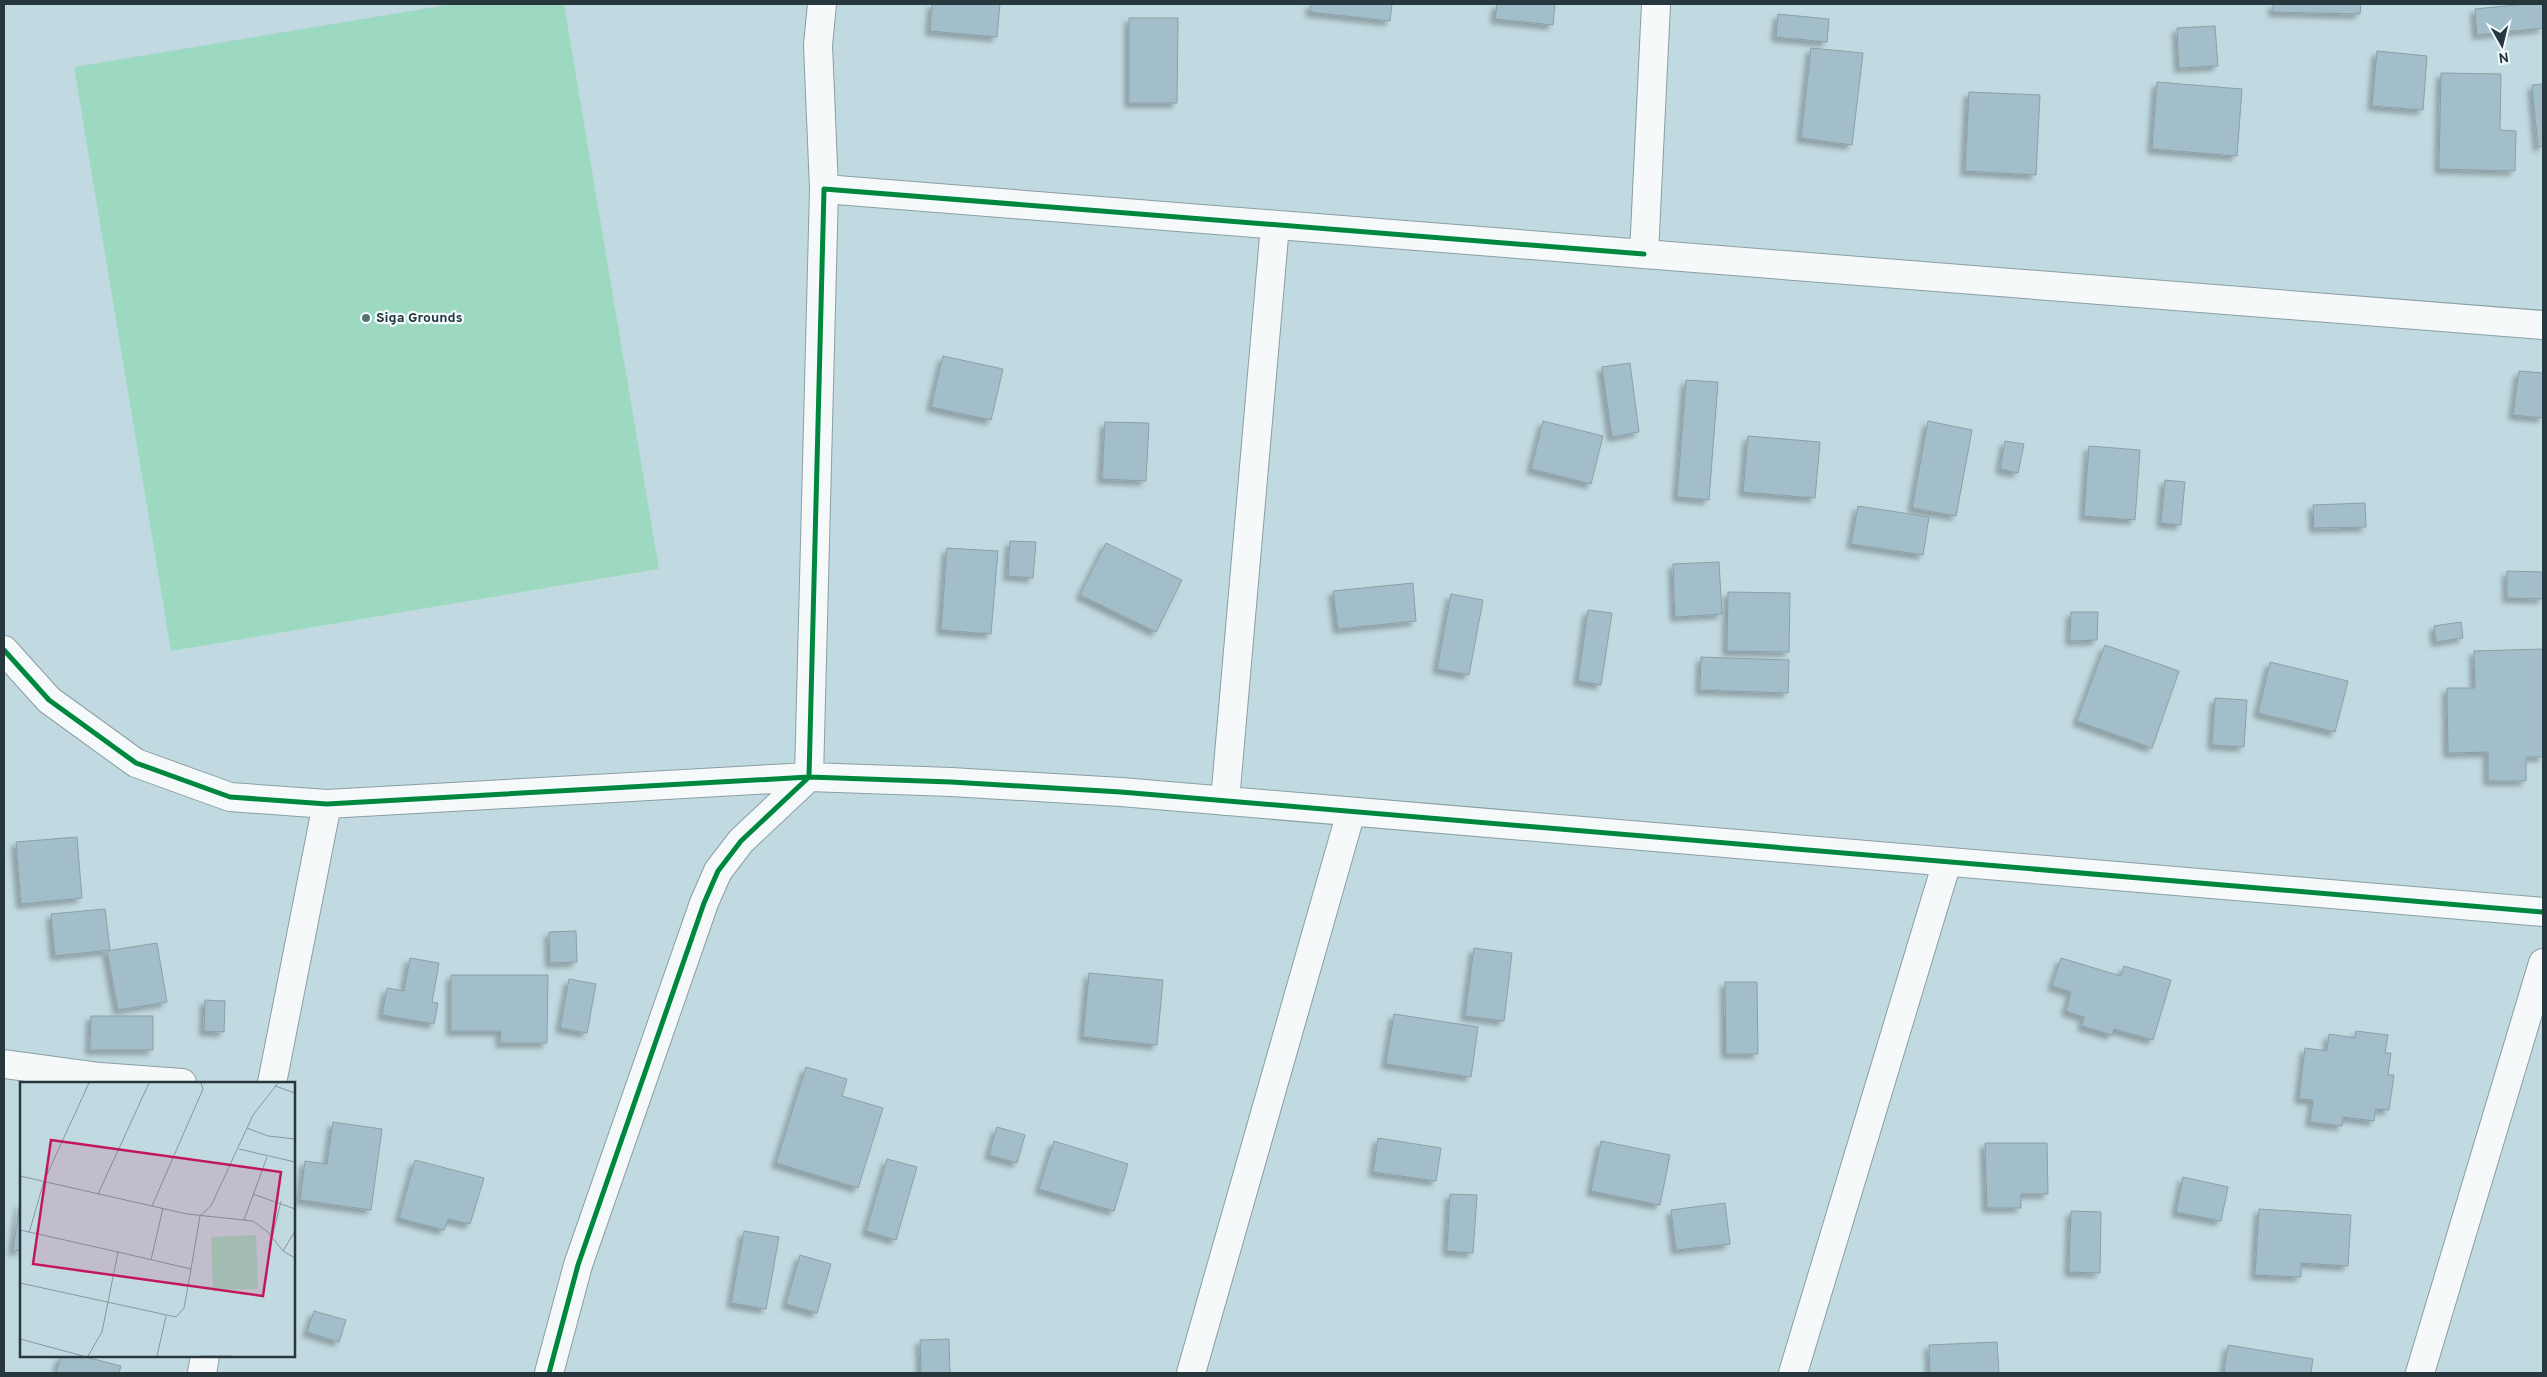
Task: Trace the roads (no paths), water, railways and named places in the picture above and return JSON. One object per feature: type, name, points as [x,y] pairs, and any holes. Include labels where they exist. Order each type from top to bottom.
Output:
[{"type":"street","points":[[549,1373],[578,1265],[704,903],[718,871],[741,841],[809,777],[824,189],[818,45],[822,4]]},
{"type":"street","points":[[1644,254],[1656,4]]},
{"type":"street","points":[[824,189],[2543,325]]},
{"type":"street","points":[[1224,800],[1275,225]]},
{"type":"street","points":[[4,650],[49,700],[136,763],[230,797],[327,804],[809,777],[970,783],[1224,800],[2543,912]]},
{"type":"street","points":[[272,1082],[327,804]]},
{"type":"street","points":[[1191,1373],[1351,812]]},
{"type":"street","points":[[1793,1373],[1947,862]]},
{"type":"street","points":[[2420,1373],[2543,963]]},
{"type":"street","points":[[4,1064],[100,1077],[168,1082]]},
{"type":"street","points":[[202,1373],[205,1357]]},
{"type":"place","name":"Siga Grounds","points":[[366,318]]}]
